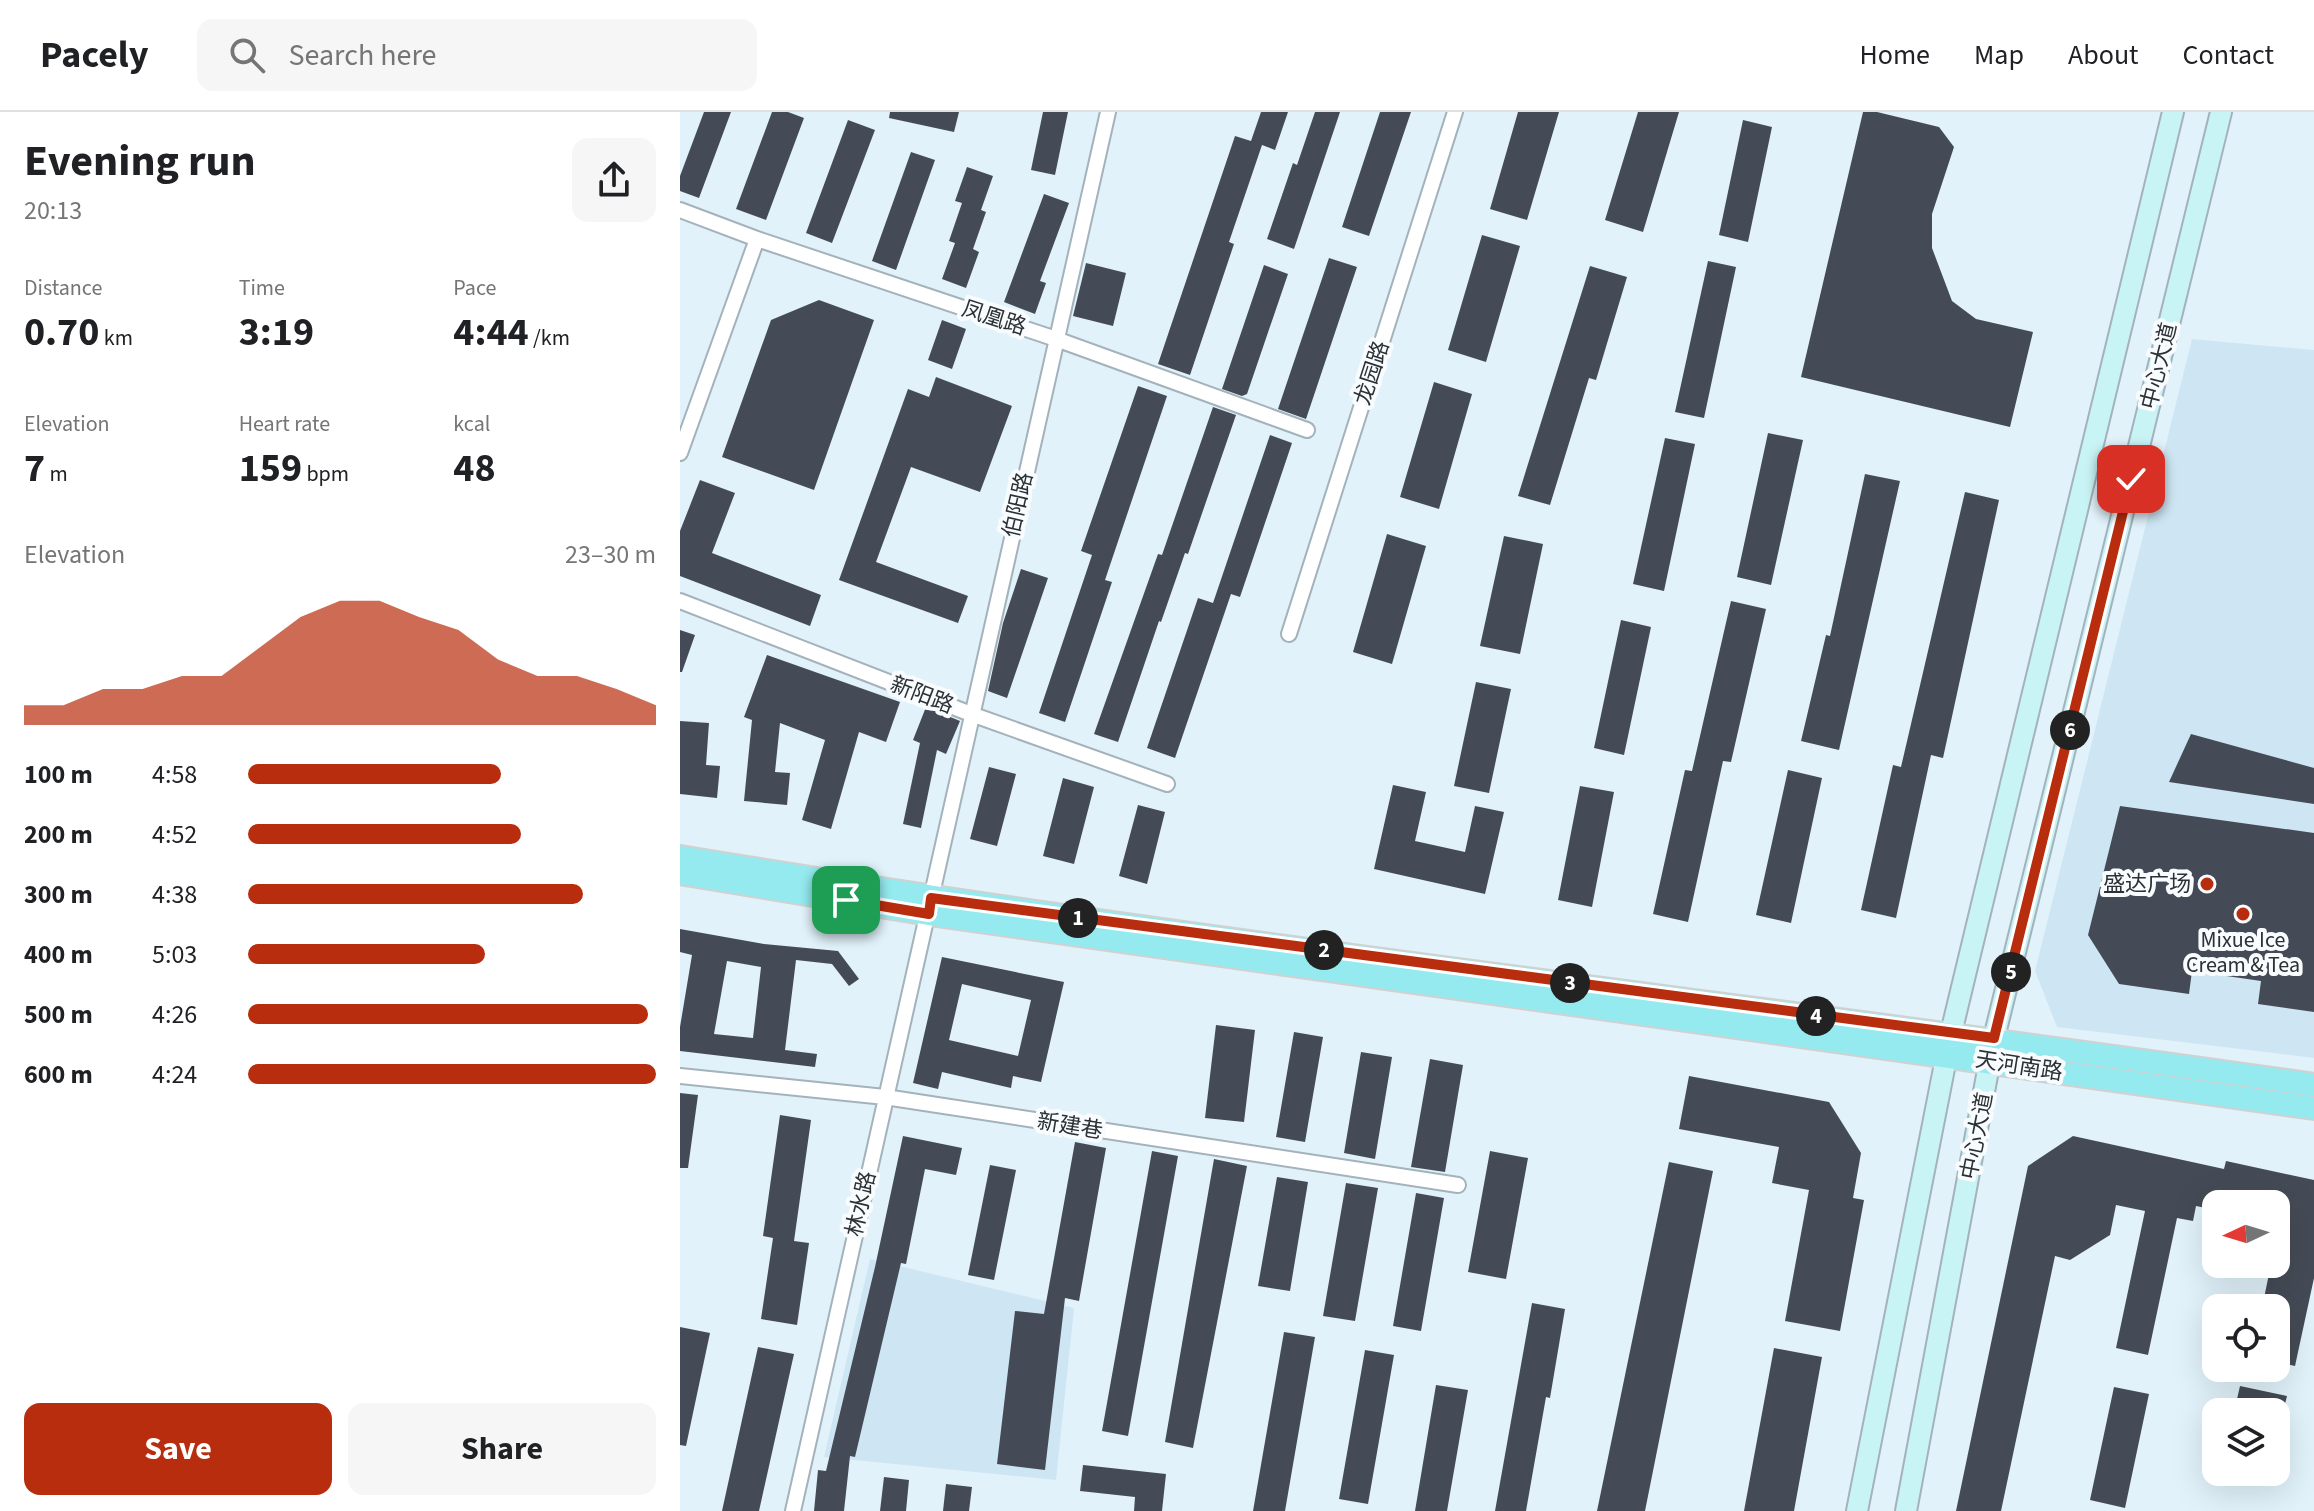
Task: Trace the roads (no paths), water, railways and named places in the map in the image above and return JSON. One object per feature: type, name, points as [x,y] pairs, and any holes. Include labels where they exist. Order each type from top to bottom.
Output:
[{"type":"main road","name":"中心大道","points":[[1857,1511],[1949,1044],[2173,112]]},
{"type":"main road","name":"中心大道","points":[[1906,1511],[1994,1038],[2221,112]]},
{"type":"main road","name":"天河南路","points":[[680,857],[930,906]]},
{"type":"main road","name":"天河南路","points":[[680,873],[1949,1044],[1994,1038],[2314,1085]]},
{"type":"main road","name":"天河南路","points":[[1949,1044],[1991,1063],[2314,1108]]},
{"type":"street","name":"伯阳路","points":[[930,906],[1108,112]]},
{"type":"street","name":"龙园路","points":[[1289,634],[1455,112]]},
{"type":"street","name":"凤凰路","points":[[680,210],[757,239],[1056,339],[1307,430]]},
{"type":"street","points":[[680,453],[757,239]]},
{"type":"street","name":"新阳路","points":[[680,601],[971,714],[1167,784]]},
{"type":"street","name":"林水路","points":[[793,1511],[930,906]]},
{"type":"street","name":"新建巷","points":[[680,1076],[885,1097],[1458,1185]]},
{"type":"place","name":"盛达广场","points":[[2207,884]]},
{"type":"place","name":"Mixue Ice Cream & Tea","points":[[2243,914]]}]
